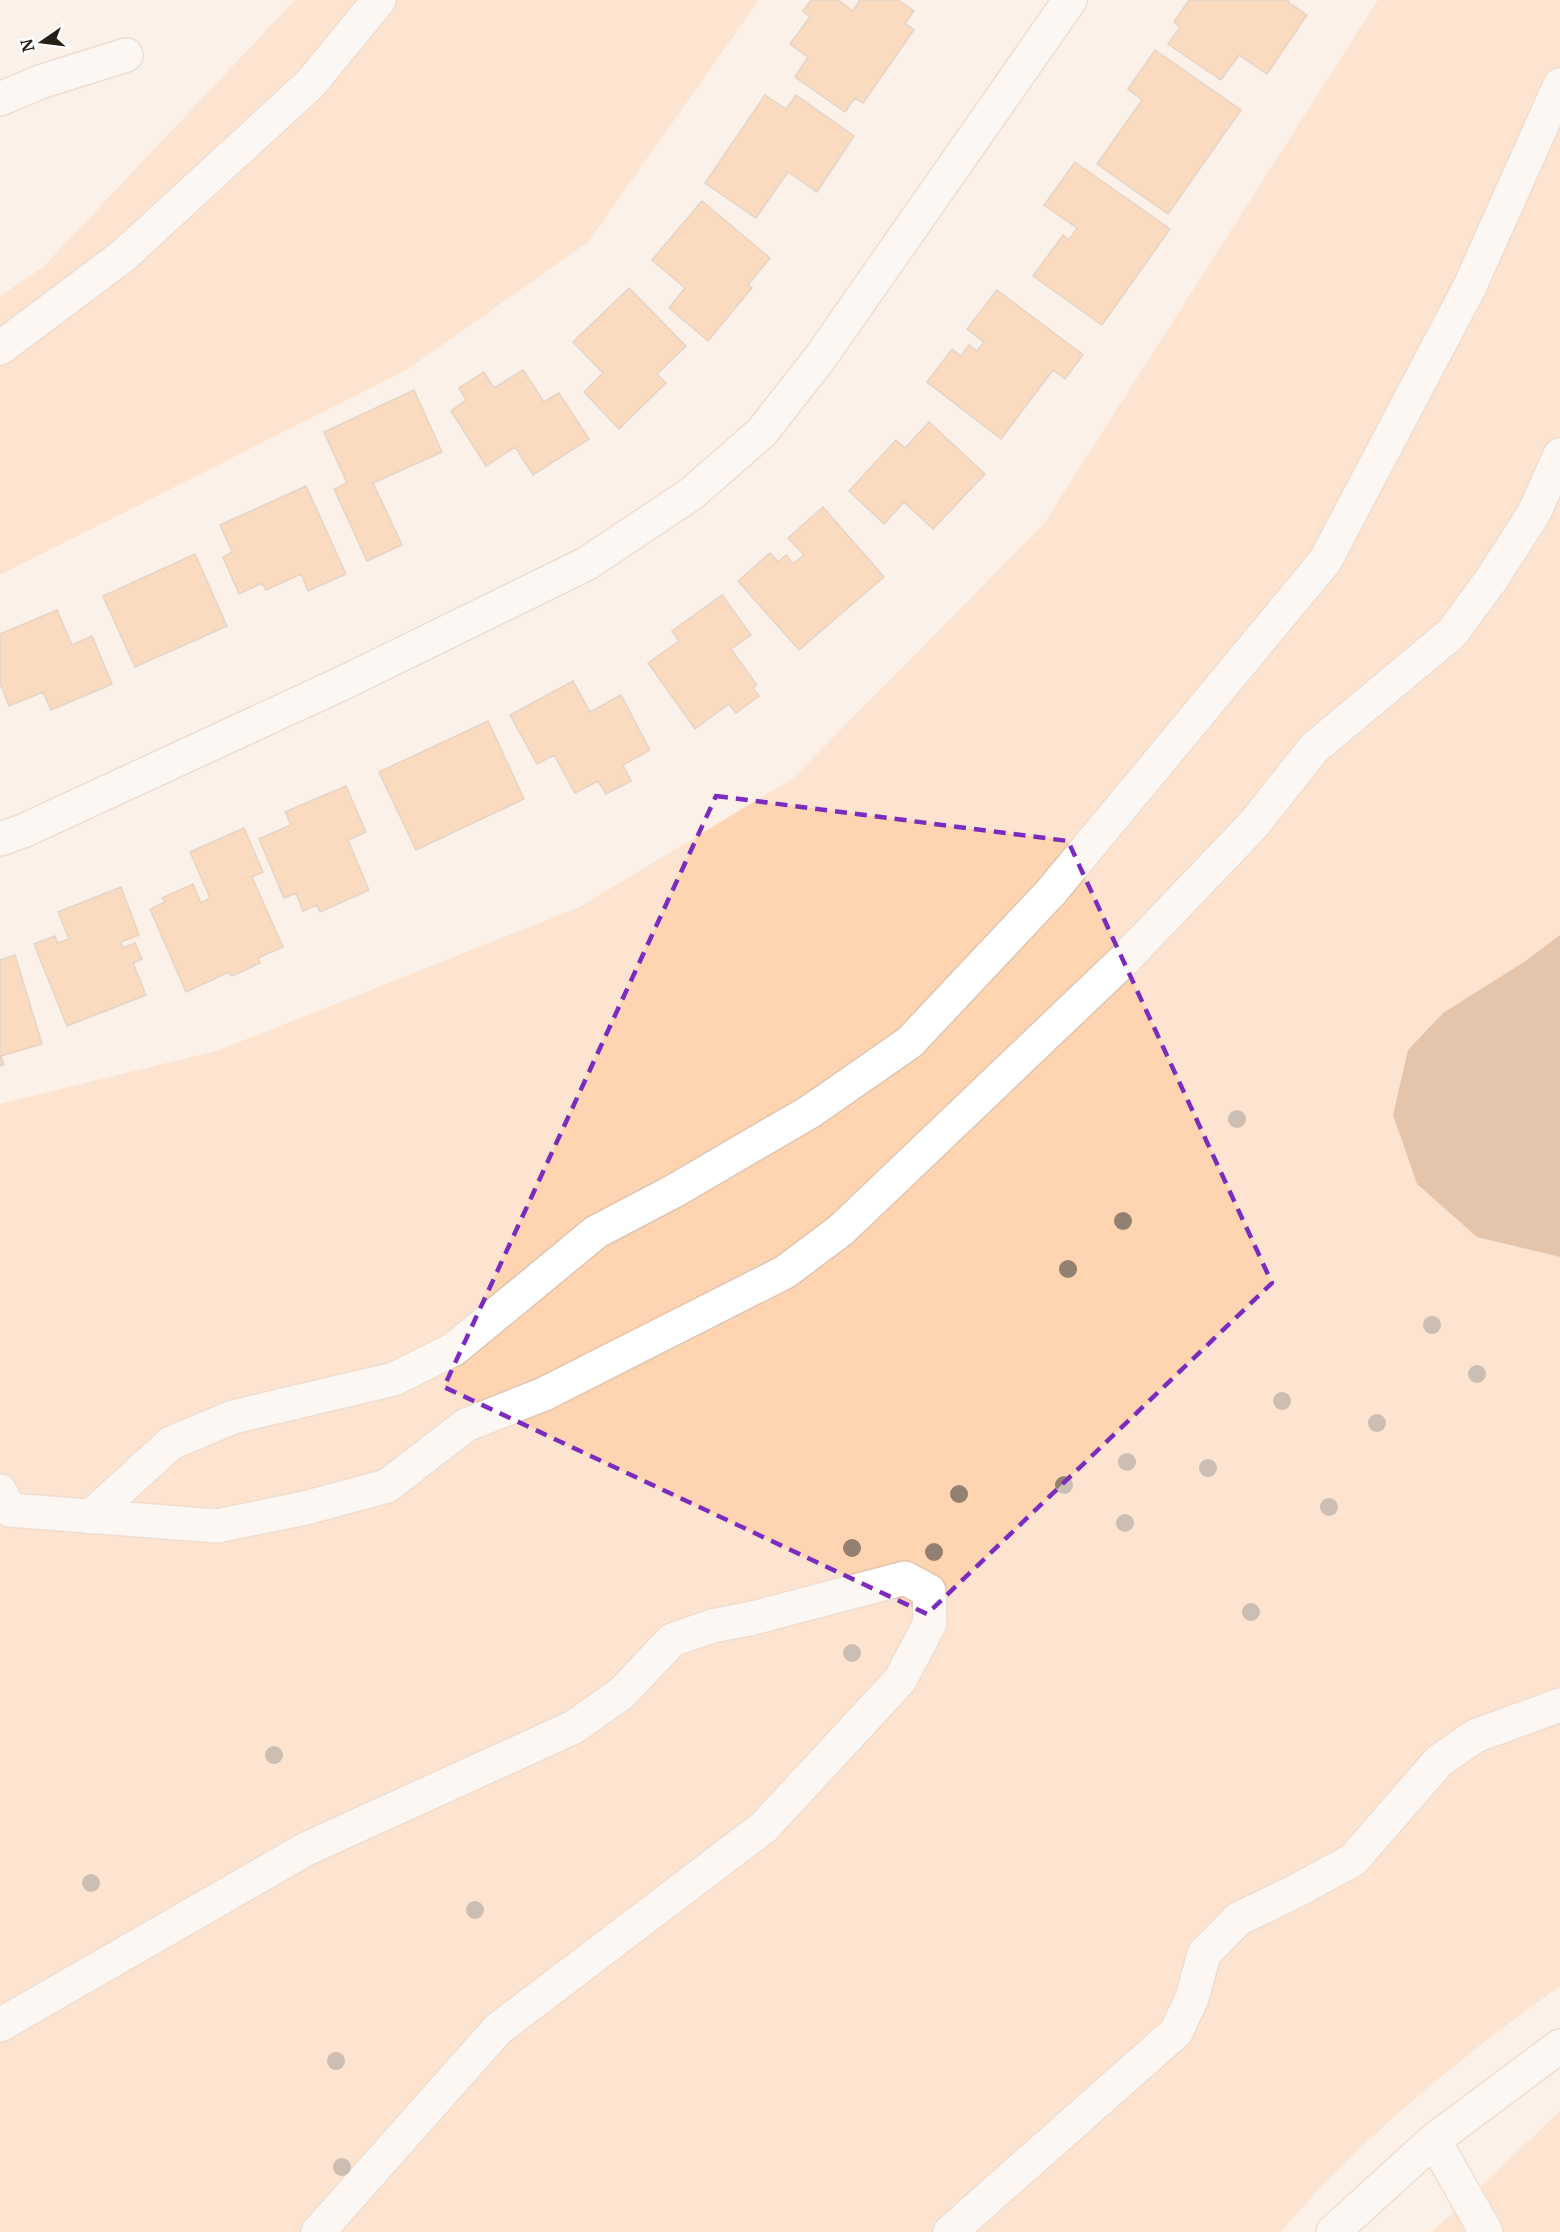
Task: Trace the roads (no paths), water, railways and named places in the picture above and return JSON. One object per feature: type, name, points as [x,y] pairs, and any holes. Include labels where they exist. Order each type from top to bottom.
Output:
[{"type":"street","points":[[0,348],[123,256],[311,83],[379,0]]},
{"type":"street","points":[[0,839],[23,831],[336,686],[586,564],[691,494],[761,433],[820,358],[1070,0]]},
{"type":"street","points":[[0,99],[40,82],[126,55]]},
{"type":"street","points":[[90,1516],[171,1443],[233,1417],[394,1379],[454,1349],[596,1232],[674,1191],[811,1111],[910,1042],[1051,891],[1325,561],[1469,288],[1560,85]]},
{"type":"street","points":[[3,1509],[217,1526],[305,1508],[387,1486],[466,1425],[544,1394],[785,1272],[841,1230],[1125,959],[1254,824],[1314,748],[1452,633],[1491,580],[1534,513],[1560,455]]},
{"type":"street","points":[[0,2025],[306,1850],[574,1727],[622,1693],[672,1640],[712,1626],[753,1618],[905,1578],[929,1591],[930,1623],[900,1680],[764,1827],[498,2029],[318,2232]]},
{"type":"street","points":[[950,2232],[1176,2032],[1192,1998],[1204,1954],[1238,1919],[1353,1860],[1439,1761],[1475,1736],[1560,1705]]},
{"type":"street","points":[[1334,2232],[1434,2140],[1560,2046]]},
{"type":"street","points":[[1434,2140],[1486,2232]]}]
